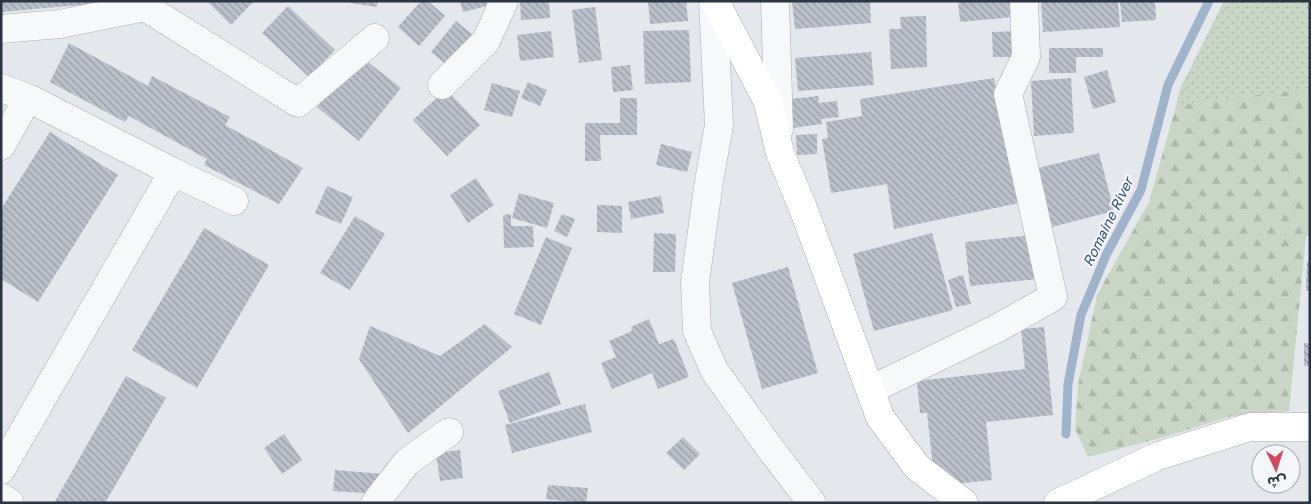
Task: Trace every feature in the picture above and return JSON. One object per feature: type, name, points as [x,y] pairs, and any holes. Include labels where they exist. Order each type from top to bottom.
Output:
[{"type":"main road","points":[[714,1],[768,102],[780,153],[803,208],[880,417],[917,467],[964,503]]},
{"type":"main road","points":[[1058,503],[1158,456],[1250,427],[1310,427]]},
{"type":"street","points":[[442,85],[486,42],[504,1]]},
{"type":"street","points":[[714,1],[719,125],[695,282],[697,331],[714,370],[812,503]]},
{"type":"street","points":[[775,1],[780,153]]},
{"type":"street","points":[[870,390],[994,330],[1053,297],[1008,94],[1026,57],[1024,1]]},
{"type":"street","points":[[1,29],[60,24],[145,7],[298,103],[376,38]]},
{"type":"street","points":[[1,88],[28,98],[234,201]]},
{"type":"street","points":[[1,146],[28,98]]},
{"type":"street","points":[[1,470],[173,172]]},
{"type":"street","points":[[375,503],[407,462],[449,432]]},
{"type":"street","points":[[1,497],[10,503]]},
{"type":"green space","points":[[1224,1],[1310,1],[1310,88],[1176,106],[1180,89]]},
{"type":"green space","points":[[1310,88],[1310,235],[1306,236],[1289,411],[1232,416],[1161,438],[1088,457],[1075,429],[1078,385],[1097,295],[1149,202],[1176,106]]},
{"type":"building","points":[[1,1],[103,1],[103,3],[1,12]]},
{"type":"building","points":[[207,1],[254,1],[231,25]]},
{"type":"building","points":[[350,1],[378,1],[377,7],[350,3]]},
{"type":"building","points":[[421,1],[428,1],[445,16],[419,46],[398,27]]},
{"type":"building","points":[[460,1],[486,1],[487,6],[463,12]]},
{"type":"building","points":[[520,1],[549,1],[550,18],[521,20]]},
{"type":"building","points":[[648,1],[686,1],[688,21],[650,24]]},
{"type":"building","points":[[792,1],[870,1],[871,23],[795,29]]},
{"type":"building","points":[[958,1],[1011,1],[1013,17],[960,22]]},
{"type":"building","points":[[1118,1],[1120,27],[1043,32],[1041,2]]},
{"type":"building","points":[[1120,1],[1155,1],[1156,20],[1122,22]]},
{"type":"building","points":[[288,6],[335,50],[309,77],[262,33]]},
{"type":"building","points":[[595,7],[602,60],[579,63],[572,10]]},
{"type":"building","points":[[926,16],[927,67],[891,69],[889,29],[901,29],[900,17]]},
{"type":"building","points":[[456,21],[473,35],[448,66],[431,52]]},
{"type":"building","points":[[689,30],[691,82],[645,84],[643,31]]},
{"type":"building","points":[[551,31],[554,57],[520,61],[517,35]]},
{"type":"building","points":[[1018,31],[1018,57],[993,57],[992,32]]},
{"type":"building","points":[[69,43],[148,86],[152,76],[230,117],[225,125],[303,168],[279,204],[204,165],[207,159],[129,116],[125,122],[50,82]]},
{"type":"building","points":[[1049,48],[1103,48],[1103,57],[1076,57],[1076,73],[1049,73]]},
{"type":"building","points":[[871,52],[874,85],[798,91],[795,58]]},
{"type":"building","points":[[359,55],[401,88],[359,141],[317,107]]},
{"type":"building","points":[[630,65],[633,90],[613,92],[611,67]]},
{"type":"building","points":[[1107,70],[1116,102],[1093,109],[1084,77]]},
{"type":"building","points":[[994,78],[1019,203],[894,229],[887,184],[831,193],[822,139],[828,138],[826,122],[862,116],[860,99]]},
{"type":"building","points":[[1071,78],[1074,133],[1034,136],[1031,81]]},
{"type":"building","points":[[528,82],[547,90],[540,106],[521,98]]},
{"type":"building","points":[[492,83],[520,91],[512,117],[484,110]]},
{"type":"building","points":[[446,89],[480,125],[447,156],[413,120]]},
{"type":"building","points":[[818,96],[819,103],[837,101],[839,117],[821,119],[822,124],[793,128],[789,99]]},
{"type":"building","points":[[620,98],[637,98],[637,135],[600,135],[601,161],[585,161],[585,123],[620,123]]},
{"type":"building","points":[[50,132],[118,175],[38,302],[1,279],[1,209]]},
{"type":"building","points":[[817,134],[817,154],[797,155],[796,135]]},
{"type":"building","points":[[661,144],[692,152],[687,172],[656,165]]},
{"type":"building","points":[[1099,153],[1114,211],[1044,229],[1030,170]]},
{"type":"building","points":[[476,178],[494,205],[468,223],[450,195]]},
{"type":"building","points":[[327,186],[353,197],[341,224],[315,213]]},
{"type":"building","points":[[519,193],[554,203],[547,228],[512,218]]},
{"type":"building","points":[[661,196],[664,213],[631,219],[628,202]]},
{"type":"building","points":[[597,205],[622,206],[622,233],[597,232]]},
{"type":"building","points":[[511,214],[511,226],[533,226],[534,247],[504,248],[503,215]]},
{"type":"building","points":[[562,214],[575,219],[567,237],[554,231]]},
{"type":"building","points":[[355,216],[385,234],[350,290],[320,273]]},
{"type":"building","points":[[204,228],[269,265],[197,388],[132,350]]},
{"type":"building","points":[[654,233],[676,234],[675,272],[653,272]]},
{"type":"building","points":[[932,233],[953,310],[874,331],[853,254]]},
{"type":"building","points":[[1034,235],[1038,279],[970,286],[965,242]]},
{"type":"building","points":[[546,237],[572,248],[541,325],[514,314]]},
{"type":"building","points":[[1307,262],[1310,262],[1310,291],[1306,291]]},
{"type":"building","points":[[788,267],[818,373],[762,389],[732,283]]},
{"type":"building","points":[[963,275],[971,304],[956,307],[948,280]]},
{"type":"building","points":[[649,319],[659,344],[674,339],[689,377],[658,389],[652,373],[612,389],[601,363],[616,357],[609,341],[632,331],[631,327]]},
{"type":"building","points":[[485,324],[512,347],[408,433],[359,359],[370,326],[440,356]]},
{"type":"building","points":[[1044,327],[1053,415],[986,422],[992,480],[935,486],[927,413],[920,413],[917,381],[1025,369],[1021,329]]},
{"type":"building","points":[[1304,343],[1310,343],[1310,366],[1304,366]]},
{"type":"building","points":[[549,372],[561,404],[510,423],[498,391]]},
{"type":"building","points":[[126,376],[166,398],[105,503],[54,503]]},
{"type":"building","points":[[585,404],[592,432],[512,453],[505,425]]},
{"type":"building","points":[[284,434],[302,460],[282,474],[264,448]]},
{"type":"building","points":[[683,437],[700,454],[684,470],[666,453]]},
{"type":"building","points":[[460,450],[463,478],[440,481],[436,453]]},
{"type":"building","points":[[335,470],[383,474],[381,494],[333,491]]},
{"type":"building","points":[[548,485],[588,488],[586,503],[546,499]]},
{"type":"waterway","name":"Romaine River","points":[[1066,434],[1068,384],[1081,315],[1107,253],[1141,190],[1168,85],[1209,1]]}]
